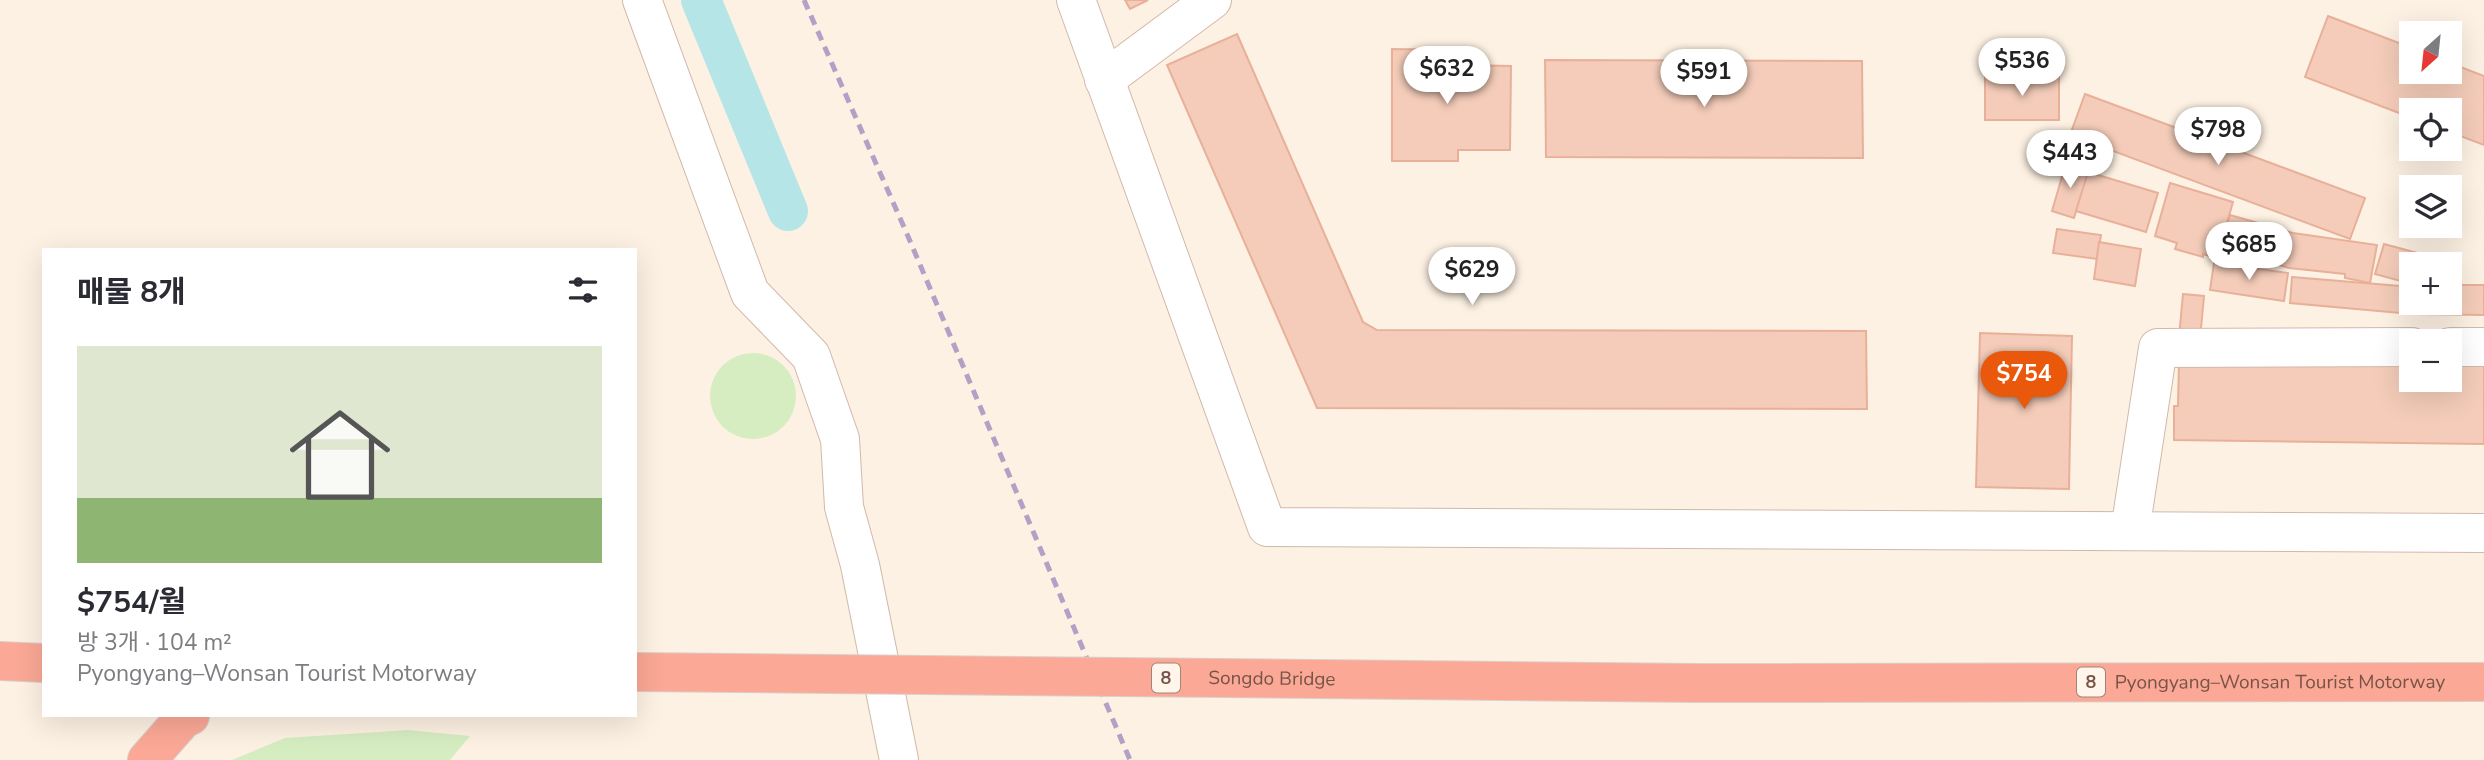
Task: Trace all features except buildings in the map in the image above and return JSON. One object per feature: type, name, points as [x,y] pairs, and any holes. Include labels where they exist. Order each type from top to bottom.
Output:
[{"type":"highway","points":[[0,661],[42,663]]},
{"type":"highway","name":"Songdo Bridge","points":[[637,672],[1697,683]]},
{"type":"highway","name":"Pyongyang–Wonsan Tourist Motorway","points":[[1697,683],[2484,682]]},
{"type":"highway","points":[[148,760],[187,717]]},
{"type":"street","points":[[642,0],[751,293],[811,356],[840,439],[844,507],[860,565],[899,760]]},
{"type":"street","points":[[1076,0],[1267,527],[2484,533]]},
{"type":"street","points":[[1104,80],[1212,0]]},
{"type":"street","points":[[2130,531],[2158,348],[2399,347]]},
{"type":"street","points":[[2462,347],[2484,347]]},
{"type":"green space","points":[[753,353],[769,357],[783,366],[792,380],[796,396],[792,412],[783,426],[769,435],[753,439],[737,435],[723,426],[714,412],[710,396],[714,380],[723,366],[737,357]]},
{"type":"green space","points":[[408,730],[470,736],[450,760],[232,760],[285,738]]},
{"type":"waterway","points":[[701,0],[788,211]]},
{"type":"railway","points":[[804,0],[907,234],[1130,760]]}]
